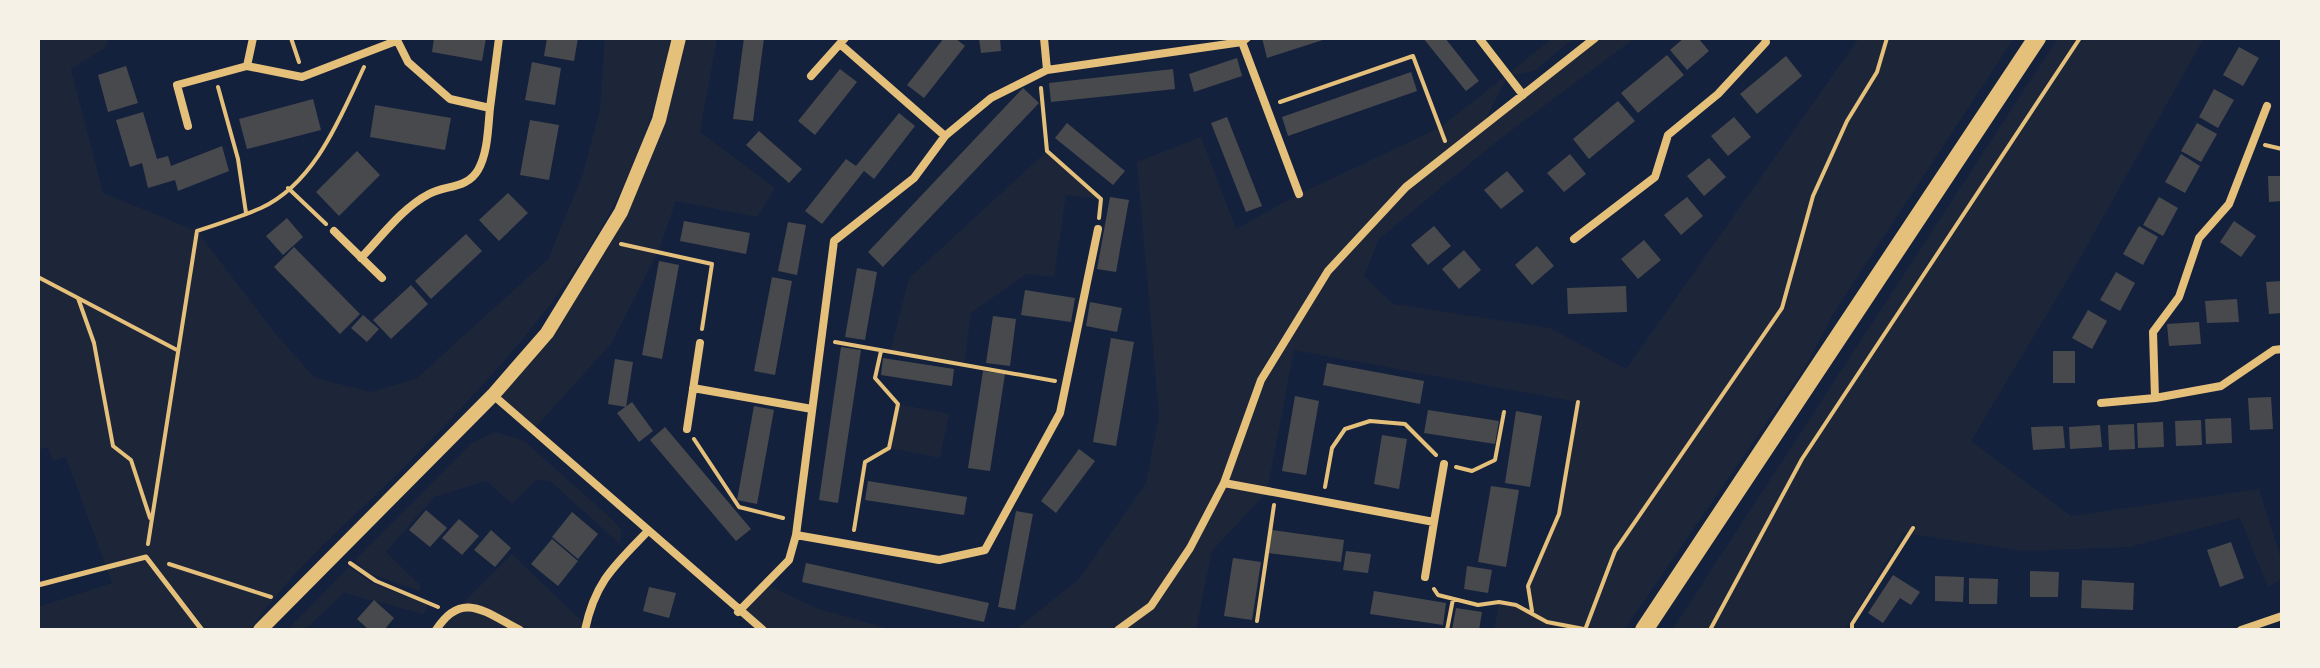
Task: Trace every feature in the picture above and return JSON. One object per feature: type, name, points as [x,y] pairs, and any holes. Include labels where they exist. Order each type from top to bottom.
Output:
[{"type":"highway","points":[[2011,76],[2031,38]]},
{"type":"highway","points":[[1644,630],[2037,38]]},
{"type":"street","points":[[247,66],[253,38]]},
{"type":"street","points":[[361,258],[405,211],[431,193],[460,186],[478,170],[499,38]]},
{"type":"street","points":[[260,630],[493,395],[547,333],[606,241],[659,120],[679,38]]},
{"type":"street","points":[[1044,38],[1044,72]]},
{"type":"street","points":[[1192,38],[1194,48]]},
{"type":"street","points":[[1479,38],[1523,95]]},
{"type":"street","points":[[1118,630],[1151,606],[1190,548],[1224,483],[1261,380],[1328,271],[1406,187],[1595,38]]},
{"type":"street","points":[[1574,239],[1655,177],[1668,135],[1718,94],[1766,42],[1765,38]]},
{"type":"street","points":[[188,126],[177,85],[247,66],[304,76],[396,40],[408,62],[450,99],[490,108]]},
{"type":"street","points":[[738,612],[789,560],[796,535],[834,241],[914,178],[945,136],[991,98],[1044,72],[1244,40],[1299,194]]},
{"type":"street","points":[[811,76],[843,41],[945,136]]},
{"type":"street","points":[[2155,398],[2153,332],[2179,297],[2199,238],[2229,204],[2267,106]]},
{"type":"street","points":[[796,535],[939,560],[985,550],[1060,413],[1098,229]]},
{"type":"street","points":[[334,231],[382,278]]},
{"type":"street","points":[[687,429],[700,343]]},
{"type":"street","points":[[2101,403],[2155,398],[2221,386],[2274,350],[2282,349]]},
{"type":"street","points":[[693,388],[812,409]]},
{"type":"street","points":[[493,395],[738,612],[763,630]]},
{"type":"street","points":[[1425,577],[1444,464]]},
{"type":"street","points":[[1224,483],[1434,522]]},
{"type":"street","points":[[585,630],[591,603],[606,574],[647,532]]},
{"type":"street","points":[[436,630],[448,611],[472,607],[520,630]]},
{"type":"street","points":[[2241,630],[2282,616]]},
{"type":"lane","points":[[38,585],[146,557],[202,630]]},
{"type":"path","points":[[291,38],[304,76]]},
{"type":"path","points":[[1425,577],[1438,595],[1478,605],[1499,602],[1516,605],[1532,611],[1547,622],[1587,630],[1615,551],[1782,308],[1813,196],[1847,121],[1877,72],[1887,38]]},
{"type":"path","points":[[1710,630],[1802,459],[2080,38]]},
{"type":"path","points":[[283,587],[272,597],[146,557],[177,350],[197,231],[263,207],[307,171],[323,149],[372,50]]},
{"type":"path","points":[[1267,107],[1413,56],[1450,153]]},
{"type":"path","points":[[1044,72],[1047,151],[1101,199],[1098,229]]},
{"type":"path","points":[[215,75],[238,159],[246,213]]},
{"type":"path","points":[[288,188],[334,231]]},
{"type":"path","points":[[606,241],[712,264],[700,343]]},
{"type":"path","points":[[38,277],[177,350]]},
{"type":"path","points":[[78,298],[94,343],[113,446],[131,460],[151,520]]},
{"type":"path","points":[[821,340],[1067,383]]},
{"type":"path","points":[[852,544],[865,462],[889,448],[898,404],[875,378],[881,350]]},
{"type":"path","points":[[1532,611],[1528,586],[1559,514],[1578,402]]},
{"type":"path","points":[[1323,502],[1332,448],[1345,429],[1370,421],[1405,424],[1444,464],[1472,471],[1495,460],[1504,412]]},
{"type":"path","points":[[687,429],[739,507],[797,521]]},
{"type":"path","points":[[1257,621],[1275,493]]},
{"type":"path","points":[[1852,630],[1852,624],[1913,528]]},
{"type":"path","points":[[345,545],[356,554],[350,564],[376,581],[448,611]]},
{"type":"path","points":[[1447,630],[1453,599]]},
{"type":"shaded area","points":[[38,38],[109,38],[106,47],[71,69],[103,193],[197,231],[274,332],[315,378],[371,392],[416,379],[548,259],[583,174],[600,109],[605,38],[670,38],[664,77],[677,38],[717,38],[700,132],[775,188],[757,217],[676,201],[659,250],[611,344],[532,431],[493,395],[547,333],[635,179],[664,79],[623,187],[602,226],[554,299],[499,367],[285,585],[250,630],[38,630],[38,607],[112,583],[66,457],[53,461],[48,447],[38,450]]},
{"type":"shaded area","points":[[1553,38],[1574,38],[1534,71],[1507,77],[1482,126],[1595,38],[1635,38],[1496,142],[1379,239],[1364,276],[1393,304],[1550,328],[1626,369],[1859,38],[2014,38],[1833,314],[1807,364],[1624,630],[1494,630],[1499,602],[1531,611],[1528,586],[1559,514],[1577,402],[1294,350],[1267,492],[1212,551],[1196,630],[1015,630],[1079,579],[1146,483],[1159,416],[1137,162],[1201,137],[1236,229],[1299,194],[1441,127]]},
{"type":"shaded area","points":[[2058,38],[2204,38],[2071,274],[1971,441],[2071,516],[2259,489],[2282,562],[2282,578],[2268,587],[2240,518],[2129,547],[2023,551],[1904,533],[1845,630],[1672,630]]},
{"type":"shaded area","points":[[1047,151],[1101,199],[1066,195],[1054,277],[1026,274],[971,313],[964,365],[890,352],[909,278]]},
{"type":"shaded area","points":[[898,404],[949,414],[940,458],[889,448]]},
{"type":"shaded area","points":[[494,432],[523,440],[612,519],[621,529],[620,544],[550,481],[536,480],[512,504],[486,481],[434,497],[386,552],[421,586],[419,591],[366,572],[355,560],[472,443]]},
{"type":"shaded area","points":[[512,554],[586,625],[616,630],[436,630]]},
{"type":"shaded area","points":[[349,567],[372,583],[428,605],[424,614],[344,593],[305,630],[287,630]]},
{"type":"shaded area","points":[[766,584],[816,608],[893,630],[763,630],[738,612]]},
{"type":"building","points":[[434,38],[486,38],[482,61],[432,52]]},
{"type":"building","points":[[547,38],[578,38],[574,61],[544,56]]},
{"type":"building","points":[[744,38],[764,38],[753,121],[733,119]]},
{"type":"building","points":[[944,38],[955,38],[965,46],[924,98],[907,85]]},
{"type":"building","points":[[979,38],[1000,38],[1001,51],[981,53]]},
{"type":"building","points":[[1262,38],[1326,38],[1326,39],[1267,58]]},
{"type":"building","points":[[1423,38],[1445,38],[1479,81],[1466,91]]},
{"type":"building","points":[[1684,38],[1698,38],[1709,51],[1687,70],[1670,50]]},
{"type":"building","points":[[2239,47],[2259,58],[2243,86],[2223,75]]},
{"type":"building","points":[[1667,55],[1684,75],[1638,113],[1621,93]]},
{"type":"building","points":[[1786,56],[1802,76],[1757,114],[1740,94]]},
{"type":"building","points":[[1237,58],[1242,76],[1194,92],[1189,74]]},
{"type":"building","points":[[532,62],[561,68],[555,105],[525,100]]},
{"type":"building","points":[[126,66],[138,103],[108,112],[98,75]]},
{"type":"building","points":[[840,69],[857,82],[815,135],[798,121]]},
{"type":"building","points":[[1173,69],[1175,89],[1051,102],[1049,83]]},
{"type":"building","points":[[1411,72],[1417,91],[1288,136],[1282,117]]},
{"type":"building","points":[[1023,88],[1039,103],[883,267],[868,252]]},
{"type":"building","points":[[2214,89],[2234,100],[2218,128],[2199,117]]},
{"type":"building","points":[[313,99],[321,130],[247,149],[239,119]]},
{"type":"building","points":[[1618,101],[1635,121],[1589,159],[1573,139]]},
{"type":"building","points":[[375,105],[451,118],[445,150],[370,137]]},
{"type":"building","points":[[143,112],[157,159],[168,156],[171,166],[222,146],[229,171],[178,191],[175,180],[148,188],[142,163],[130,167],[116,120]]},
{"type":"building","points":[[899,113],[915,126],[874,179],[864,171],[822,224],[805,211],[846,159],[856,166]]},
{"type":"building","points":[[1227,117],[1262,206],[1246,212],[1211,123]]},
{"type":"building","points":[[1734,117],[1751,137],[1728,156],[1711,136]]},
{"type":"building","points":[[530,120],[559,125],[549,180],[520,175]]},
{"type":"building","points":[[1067,123],[1125,171],[1113,185],[1055,138]]},
{"type":"building","points":[[2197,123],[2217,134],[2201,162],[2181,151]]},
{"type":"building","points":[[759,131],[802,169],[789,183],[746,145]]},
{"type":"building","points":[[357,151],[380,175],[339,216],[316,192]]},
{"type":"building","points":[[1570,154],[1586,174],[1564,192],[1547,173]]},
{"type":"building","points":[[2181,154],[2200,166],[2185,193],[2165,182]]},
{"type":"building","points":[[1709,158],[1726,177],[1704,196],[1687,176]]},
{"type":"building","points":[[1507,171],[1524,191],[1501,209],[1484,190]]},
{"type":"building","points":[[2268,176],[2282,176],[2282,201],[2269,202]]},
{"type":"building","points":[[508,193],[528,213],[499,241],[479,220]]},
{"type":"building","points":[[1110,197],[1129,200],[1116,272],[1097,269]]},
{"type":"building","points":[[1687,197],[1703,216],[1681,235],[1664,215]]},
{"type":"building","points":[[2159,197],[2178,208],[2163,236],[2143,225]]},
{"type":"building","points":[[287,218],[303,237],[283,255],[266,236]]},
{"type":"building","points":[[684,221],[750,233],[746,254],[680,241]]},
{"type":"building","points":[[2234,221],[2256,236],[2241,257],[2220,242]]},
{"type":"building","points":[[788,222],[806,225],[797,275],[778,271]]},
{"type":"building","points":[[1434,226],[1451,246],[1428,265],[1411,245]]},
{"type":"building","points":[[2139,226],[2158,237],[2143,265],[2123,254]]},
{"type":"building","points":[[466,234],[482,251],[431,299],[415,281]]},
{"type":"building","points":[[1644,240],[1661,260],[1638,279],[1621,259]]},
{"type":"building","points":[[1537,246],[1554,266],[1532,285],[1515,265]]},
{"type":"building","points":[[294,247],[360,314],[340,334],[274,267]]},
{"type":"building","points":[[1464,250],[1481,270],[1459,289],[1442,269]]},
{"type":"building","points":[[659,261],[679,265],[662,359],[642,355]]},
{"type":"building","points":[[857,268],[877,272],[865,340],[845,337]]},
{"type":"building","points":[[2116,272],[2135,283],[2120,311],[2100,300]]},
{"type":"building","points":[[772,277],[792,281],[775,375],[754,371]]},
{"type":"building","points":[[2282,281],[2282,313],[2269,314],[2266,282]]},
{"type":"building","points":[[411,285],[428,304],[391,339],[373,320]]},
{"type":"building","points":[[1626,286],[1627,312],[1568,314],[1567,288]]},
{"type":"building","points":[[1025,290],[1075,298],[1071,322],[1021,315]]},
{"type":"building","points":[[2237,299],[2239,322],[2207,323],[2205,301]]},
{"type":"building","points":[[1090,302],[1122,308],[1117,332],[1086,326]]},
{"type":"building","points":[[2088,310],[2107,321],[2092,349],[2072,338]]},
{"type":"building","points":[[363,315],[379,329],[367,342],[351,328]]},
{"type":"building","points":[[993,316],[1016,319],[1010,366],[986,363]]},
{"type":"building","points":[[2199,322],[2201,344],[2169,346],[2167,324]]},
{"type":"building","points":[[1111,338],[1134,342],[1116,446],[1093,442]]},
{"type":"building","points":[[841,347],[861,350],[838,503],[819,500]]},
{"type":"building","points":[[2053,351],[2075,351],[2075,383],[2053,383]]},
{"type":"building","points":[[883,358],[954,369],[952,386],[881,375]]},
{"type":"building","points":[[615,359],[633,362],[626,407],[608,404]]},
{"type":"building","points":[[1327,363],[1424,381],[1420,404],[1323,385]]},
{"type":"building","points":[[983,371],[1005,374],[990,471],[968,468]]},
{"type":"building","points":[[1295,396],[1319,401],[1306,475],[1282,471]]},
{"type":"building","points":[[2271,397],[2273,429],[2250,430],[2248,398]]},
{"type":"building","points":[[632,402],[653,431],[639,442],[617,413]]},
{"type":"building","points":[[754,406],[774,410],[757,504],[737,500]]},
{"type":"building","points":[[1428,410],[1499,421],[1495,444],[1424,433]]},
{"type":"building","points":[[1516,411],[1542,416],[1530,487],[1505,483]]},
{"type":"building","points":[[2231,418],[2232,443],[2206,444],[2205,419]]},
{"type":"building","points":[[2201,420],[2202,445],[2176,446],[2175,421]]},
{"type":"building","points":[[2163,422],[2164,447],[2138,448],[2137,423]]},
{"type":"building","points":[[2134,424],[2135,449],[2109,450],[2108,425]]},
{"type":"building","points":[[2100,425],[2102,447],[2070,449],[2069,427]]},
{"type":"building","points":[[2063,426],[2065,448],[2033,450],[2031,427]]},
{"type":"building","points":[[665,427],[751,529],[736,541],[650,440]]},
{"type":"building","points":[[1382,435],[1407,439],[1399,489],[1374,484]]},
{"type":"building","points":[[1079,449],[1095,461],[1056,513],[1041,501]]},
{"type":"building","points":[[868,481],[967,497],[964,515],[865,500]]},
{"type":"building","points":[[1491,486],[1519,490],[1506,567],[1478,562]]},
{"type":"building","points":[[426,510],[447,528],[430,547],[409,530]]},
{"type":"building","points":[[1016,511],[1033,514],[1015,610],[998,607]]},
{"type":"building","points":[[572,512],[598,534],[578,559],[552,537]]},
{"type":"building","points":[[459,519],[479,536],[462,555],[442,538]]},
{"type":"building","points":[[491,530],[511,548],[495,567],[474,550]]},
{"type":"building","points":[[1272,530],[1344,540],[1341,562],[1269,553]]},
{"type":"building","points":[[552,539],[578,561],[558,586],[531,564]]},
{"type":"building","points":[[2231,542],[2244,578],[2220,587],[2207,550]]},
{"type":"building","points":[[1346,551],[1371,554],[1368,573],[1343,570]]},
{"type":"building","points":[[1233,558],[1261,562],[1252,620],[1224,616]]},
{"type":"building","points":[[806,563],[989,603],[984,622],[802,582]]},
{"type":"building","points":[[1467,566],[1492,570],[1488,593],[1464,589]]},
{"type":"building","points":[[2030,571],[2059,572],[2058,597],[2030,597]]},
{"type":"building","points":[[1893,575],[1920,592],[1911,605],[1900,598],[1883,623],[1868,613]]},
{"type":"building","points":[[1935,576],[1964,577],[1963,602],[1935,601]]},
{"type":"building","points":[[1969,578],[1998,579],[1997,604],[1969,604]]},
{"type":"building","points":[[2082,580],[2134,583],[2133,610],[2081,608]]},
{"type":"building","points":[[649,587],[676,593],[669,618],[643,611]]},
{"type":"building","points":[[1374,591],[1446,603],[1443,625],[1370,614]]},
{"type":"building","points":[[374,600],[394,618],[384,630],[369,630],[357,619]]},
{"type":"building","points":[[1456,608],[1482,612],[1479,630],[1452,630]]}]
